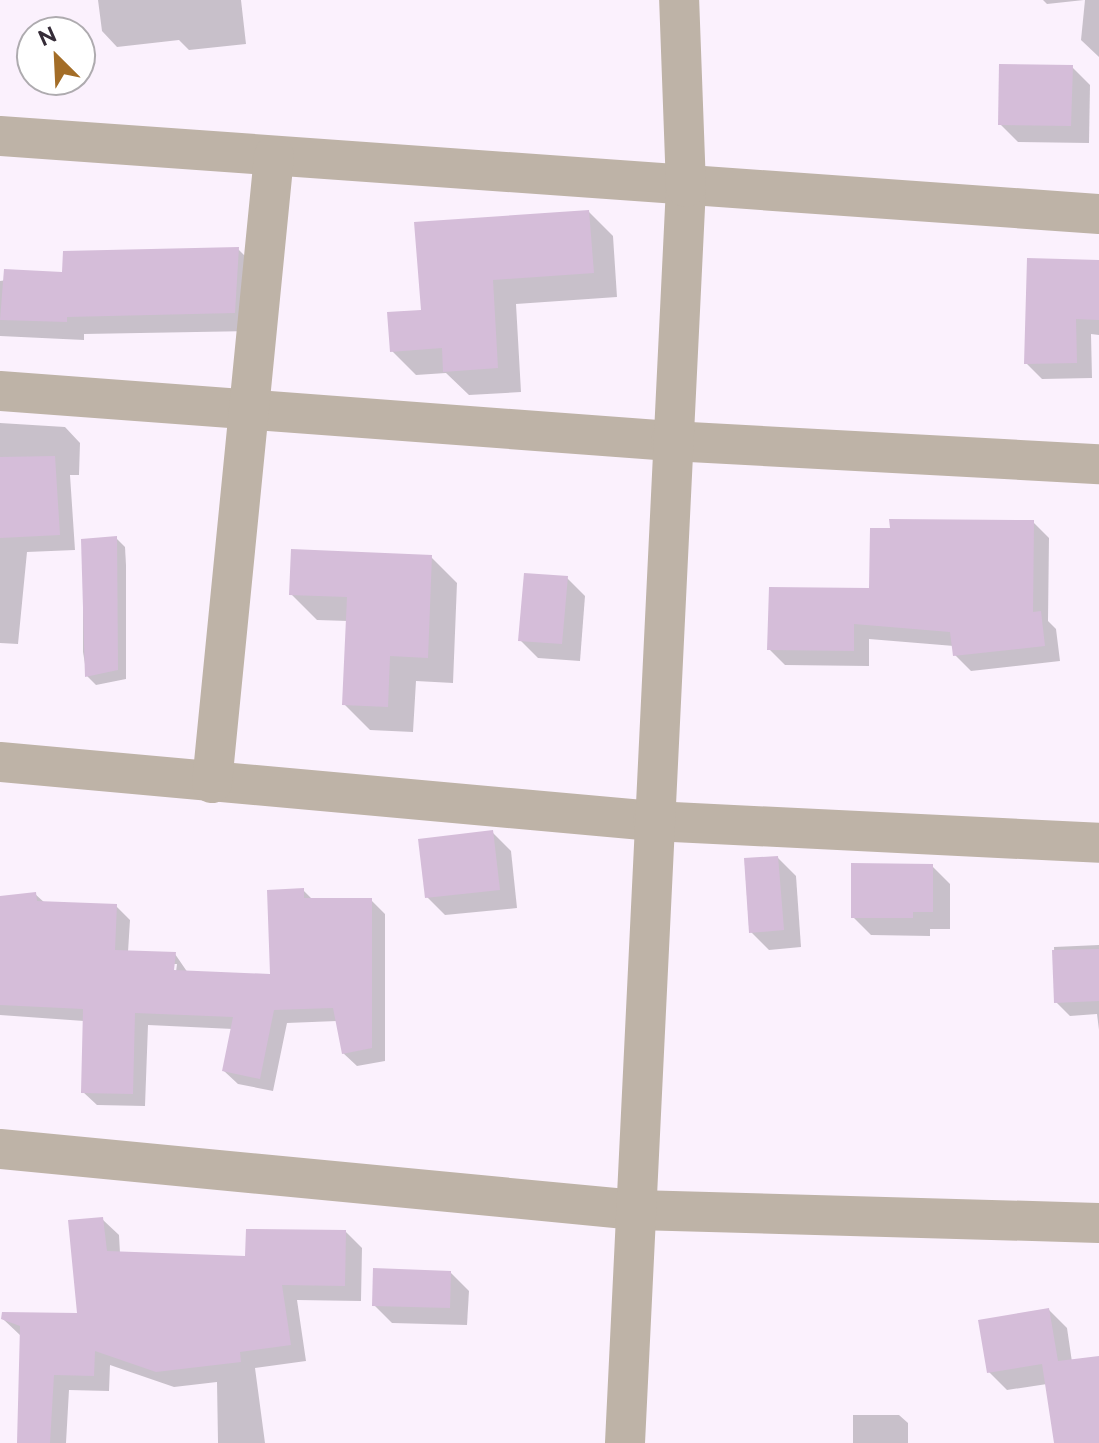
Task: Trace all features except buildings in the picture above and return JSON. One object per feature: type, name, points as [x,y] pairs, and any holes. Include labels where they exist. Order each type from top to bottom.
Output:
[{"type":"street","points":[[625,1443],[671,441],[686,187],[679,0]]},
{"type":"street","points":[[0,136],[1099,214]]},
{"type":"street","points":[[212,783],[274,156]]},
{"type":"street","points":[[0,391],[249,412],[671,441],[1099,464]]},
{"type":"street","points":[[0,762],[653,821],[1099,843]]},
{"type":"street","points":[[0,1149],[636,1210],[1099,1223]]}]
